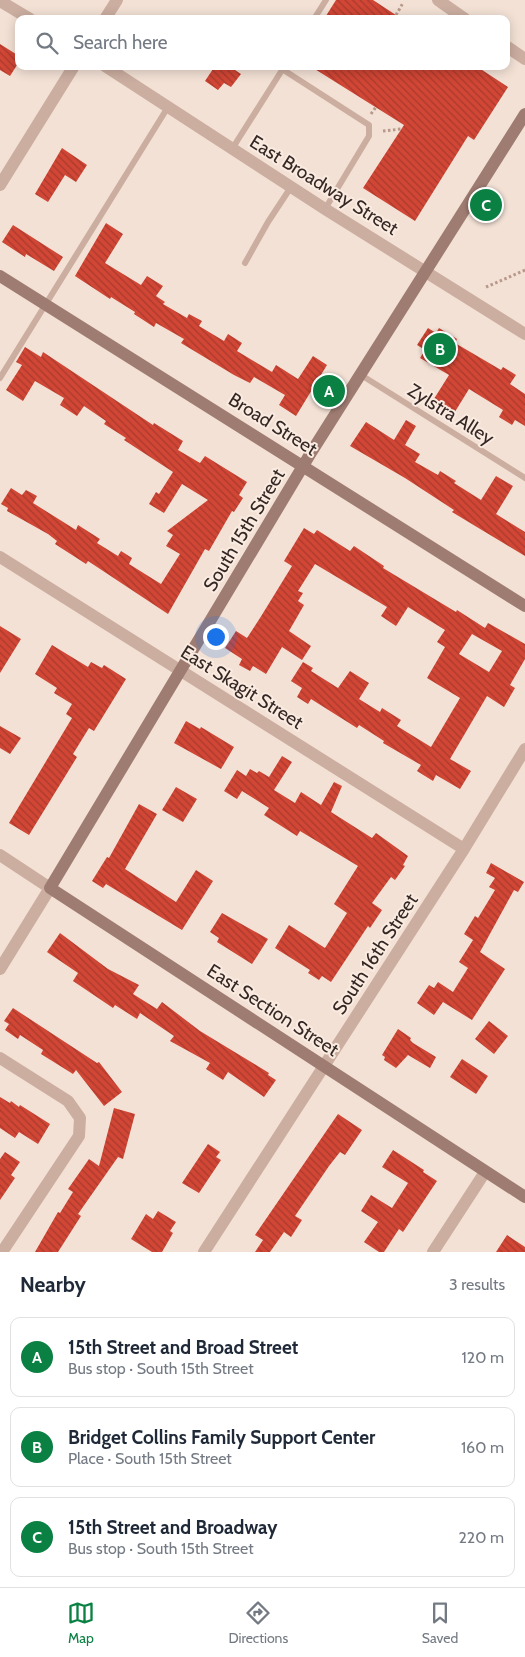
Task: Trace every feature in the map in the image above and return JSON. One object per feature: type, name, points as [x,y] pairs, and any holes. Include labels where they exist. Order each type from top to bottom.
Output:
[{"type":"street","points":[[108,15],[117,0]]},
{"type":"street","points":[[438,0],[459,15]]},
{"type":"street","points":[[2,3],[23,15]]},
{"type":"street","points":[[510,49],[525,59]]},
{"type":"street","points":[[0,186],[72,70]]},
{"type":"street","name":"East Broadway Street","points":[[111,70],[325,209],[525,334]]},
{"type":"street","name":"South 15th Street","points":[[0,969],[304,465],[525,114]]},
{"type":"street","name":"Broad Street","points":[[0,276],[304,465],[525,606]]},
{"type":"street","name":"East Skagit Street","points":[[0,557],[464,849]]},
{"type":"street","name":"South 16th Street","points":[[204,1252],[464,849],[525,750]]},
{"type":"street","name":"East Section Street","points":[[0,855],[525,1197]]},
{"type":"street","points":[[0,1058],[68,1101],[80,1118],[78,1136],[2,1252]]},
{"type":"street","points":[[433,1252],[485,1172]]},
{"type":"lane","points":[[317,15],[326,0]]},
{"type":"lane","points":[[232,149],[282,70]]},
{"type":"lane","points":[[286,70],[369,125],[369,136],[325,209]]},
{"type":"lane","points":[[0,378],[168,107]]},
{"type":"lane","points":[[245,263],[291,187]]},
{"type":"lane","name":"Zylstra Alley","points":[[361,375],[525,478]]},
{"type":"path","points":[[396,15],[403,3]]},
{"type":"path","points":[[370,115],[376,107]]},
{"type":"path","points":[[383,131],[401,129]]},
{"type":"path","points":[[486,287],[525,270]]},
{"type":"building","points":[[336,0],[373,0],[396,15],[327,15]]},
{"type":"building","points":[[0,44],[15,53],[15,68],[10,76],[0,70]]},
{"type":"building","points":[[212,70],[235,70],[241,74],[231,87],[224,83],[218,90],[205,81]]},
{"type":"building","points":[[316,70],[482,70],[508,87],[474,140],[468,136],[415,221],[363,188],[404,125]]},
{"type":"building","points":[[62,148],[87,165],[76,182],[65,175],[48,202],[35,194]]},
{"type":"building","points":[[106,223],[123,234],[105,263],[141,285],[147,276],[163,286],[156,296],[165,302],[163,304],[187,318],[189,314],[202,321],[199,326],[224,341],[228,334],[242,343],[237,351],[272,372],[276,365],[298,379],[313,356],[327,365],[296,416],[279,405],[285,395],[254,377],[250,383],[234,375],[181,343],[184,339],[156,323],[154,327],[134,314],[135,312],[111,297],[110,299],[75,276]]},
{"type":"building","points":[[13,225],[63,257],[54,271],[26,254],[25,257],[2,242]]},
{"type":"building","points":[[428,328],[436,333],[439,328],[457,339],[455,343],[501,370],[503,367],[516,375],[510,384],[525,394],[525,426],[515,420],[512,425],[499,417],[503,410],[469,389],[453,415],[432,402],[449,375],[420,358],[425,350],[417,345]]},
{"type":"building","points":[[25,347],[41,357],[43,352],[153,425],[154,423],[183,441],[178,450],[200,463],[205,456],[247,482],[239,495],[243,498],[234,512],[232,511],[209,551],[205,549],[168,614],[88,561],[86,564],[55,544],[57,541],[48,534],[7,511],[8,508],[1,504],[11,488],[22,495],[26,490],[37,496],[33,503],[76,530],[78,525],[100,539],[97,543],[118,556],[121,551],[132,558],[129,564],[161,584],[180,554],[166,546],[173,535],[167,531],[208,500],[182,484],[164,513],[149,504],[156,492],[159,494],[173,472],[124,440],[126,438],[104,424],[106,421],[84,406],[77,416],[60,405],[64,398],[35,381],[23,401],[6,390],[22,365],[16,362]]},
{"type":"building","points":[[406,420],[416,426],[405,445],[420,454],[415,462],[438,475],[440,471],[456,481],[454,483],[481,500],[496,476],[513,486],[496,514],[525,532],[525,556],[452,512],[454,510],[405,478],[350,446],[366,422],[394,440]]},
{"type":"building","points":[[304,528],[314,534],[317,530],[350,551],[354,546],[384,566],[383,568],[485,628],[488,623],[525,644],[525,659],[510,685],[515,688],[504,707],[487,696],[450,759],[471,771],[460,789],[436,775],[433,781],[417,771],[421,765],[383,743],[384,741],[359,725],[357,728],[311,699],[308,704],[297,697],[302,688],[291,681],[303,662],[313,668],[311,671],[338,688],[350,671],[369,683],[359,699],[380,712],[382,708],[401,720],[397,726],[431,747],[460,698],[427,678],[445,647],[437,642],[445,630],[408,607],[396,626],[381,616],[387,607],[315,564],[298,591],[303,593],[298,601],[304,605],[289,631],[311,646],[302,660],[282,647],[266,674],[253,666],[250,671],[239,665],[242,659],[225,648],[236,631],[247,638],[292,566],[284,561]],"holes":[[[472,634],[502,651],[489,672],[459,654]]]},
{"type":"building","points":[[0,626],[21,639],[0,673]]},
{"type":"building","points":[[52,645],[88,667],[91,662],[102,668],[104,665],[126,679],[94,731],[89,728],[73,754],[77,757],[29,835],[9,823],[72,718],[66,714],[72,704],[54,693],[57,688],[35,674]]},
{"type":"building","points":[[186,721],[200,729],[201,727],[234,747],[221,769],[174,743]]},
{"type":"building","points":[[0,726],[21,738],[10,754],[0,748]]},
{"type":"building","points":[[282,756],[292,762],[274,790],[295,803],[301,792],[321,805],[334,782],[342,786],[331,812],[372,838],[376,833],[408,856],[403,865],[405,866],[395,880],[391,877],[372,903],[382,910],[370,928],[368,926],[331,982],[322,976],[319,980],[308,973],[310,970],[275,948],[289,925],[325,948],[347,913],[334,904],[358,866],[300,831],[297,836],[264,815],[269,808],[242,791],[237,799],[224,791],[237,770],[246,776],[250,769],[257,773],[259,771],[269,777]]},
{"type":"building","points":[[176,787],[197,799],[183,822],[162,810]]},
{"type":"building","points":[[139,804],[157,814],[125,869],[176,902],[196,870],[213,881],[182,930],[106,884],[103,888],[92,881],[107,857],[109,858]]},
{"type":"building","points":[[491,863],[524,882],[518,892],[514,890],[480,952],[505,969],[472,1020],[443,1002],[434,1015],[417,1003],[429,985],[434,988],[438,982],[453,992],[468,968],[459,962],[473,940],[464,934],[475,916],[478,918],[495,890],[489,887],[495,878],[486,873]]},
{"type":"building","points":[[222,913],[268,939],[252,964],[217,942],[219,938],[210,932]]},
{"type":"building","points":[[60,933],[108,969],[139,985],[133,994],[157,1009],[162,1002],[200,1031],[269,1073],[268,1075],[276,1080],[264,1097],[228,1072],[223,1080],[206,1069],[210,1063],[170,1041],[174,1036],[140,1013],[137,1019],[115,1005],[113,1008],[73,981],[78,973],[47,952]]},
{"type":"building","points":[[13,1008],[97,1063],[99,1062],[122,1092],[104,1106],[76,1070],[73,1074],[41,1054],[43,1050],[20,1035],[18,1039],[5,1030],[9,1024],[4,1021]]},
{"type":"building","points":[[489,1021],[508,1036],[494,1054],[475,1039]]},
{"type":"building","points":[[398,1029],[411,1038],[410,1040],[413,1043],[436,1057],[430,1068],[408,1055],[396,1068],[384,1060],[385,1057],[382,1055]]},
{"type":"building","points":[[462,1059],[488,1076],[476,1094],[450,1077]]},
{"type":"building","points":[[0,1097],[10,1103],[11,1101],[19,1107],[20,1105],[50,1124],[38,1144],[19,1132],[15,1138],[0,1128]]},
{"type":"building","points":[[114,1108],[135,1114],[123,1159],[118,1157],[78,1214],[81,1216],[58,1252],[35,1252],[58,1212],[60,1213],[73,1192],[68,1189],[89,1159],[99,1166]]},
{"type":"building","points":[[338,1114],[362,1130],[345,1155],[340,1152],[329,1166],[295,1216],[302,1220],[291,1237],[284,1232],[270,1252],[255,1252],[263,1240],[255,1235]]},
{"type":"building","points":[[208,1144],[220,1152],[216,1157],[221,1160],[199,1193],[182,1183]]},
{"type":"building","points":[[393,1150],[424,1170],[423,1172],[437,1181],[403,1232],[399,1229],[384,1252],[379,1252],[364,1242],[378,1222],[361,1211],[371,1195],[392,1208],[408,1183],[382,1167]]},
{"type":"building","points":[[5,1152],[20,1162],[11,1175],[15,1178],[0,1200],[0,1159]]},
{"type":"building","points":[[158,1211],[176,1222],[170,1231],[173,1233],[162,1252],[152,1252],[131,1239],[146,1214],[153,1219]]},
{"type":"building","points":[[507,1235],[525,1247],[525,1252],[496,1252]]},
{"type":"place","name":"15th Street and Broadway","points":[[486,205]]},
{"type":"place","name":"Bridget Collins Family Support Center","points":[[440,349]]},
{"type":"place","name":"15th Street and Broad Street","points":[[329,391]]}]
